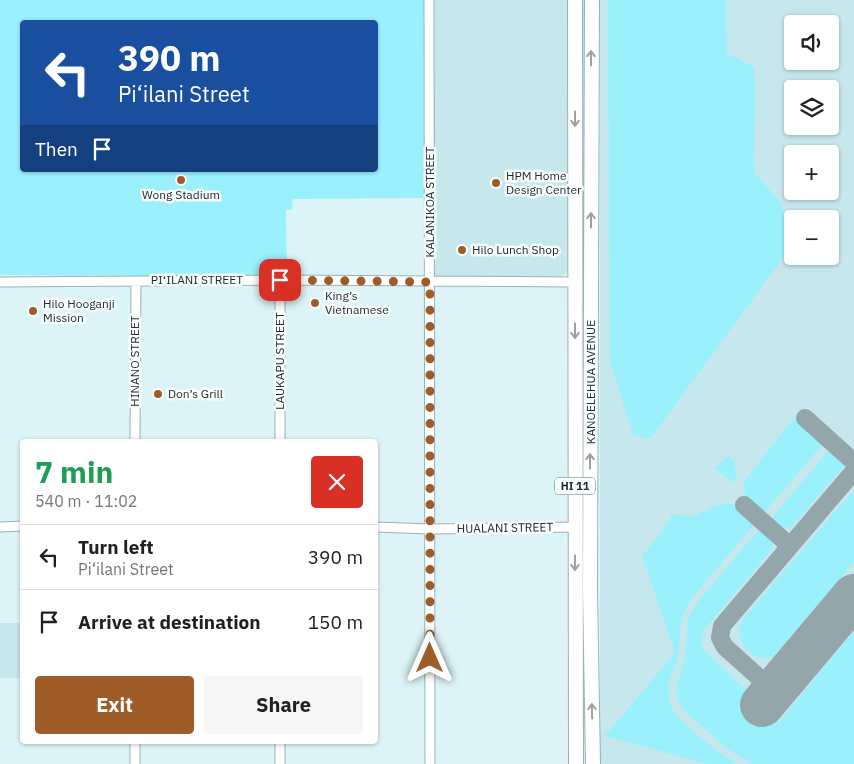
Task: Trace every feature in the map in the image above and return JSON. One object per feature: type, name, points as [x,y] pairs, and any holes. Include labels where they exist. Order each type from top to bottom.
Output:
[{"type":"highway","name":"KANOELEHUA AVENUE","points":[[575,0],[576,764]]},
{"type":"highway","name":"KANOELEHUA AVENUE","points":[[592,0],[590,590],[593,764]]},
{"type":"highway","points":[[591,245],[581,273],[575,282],[582,289],[591,304]]},
{"type":"street","name":"KALANIKOA STREET","points":[[428,0],[430,764]]},
{"type":"street","name":"PI‘ILANI STREET","points":[[0,282],[280,280],[575,282]]},
{"type":"street","name":"LAUKAPU STREET","points":[[280,280],[280,439]]},
{"type":"street","name":"HINANO STREET","points":[[135,439],[136,281]]},
{"type":"street","points":[[0,527],[20,526]]},
{"type":"street","name":"HUALANI STREET","points":[[378,528],[575,527]]},
{"type":"street","points":[[135,744],[135,764]]},
{"type":"street","points":[[280,744],[280,764]]},
{"type":"shaded area","points":[[0,0],[426,0],[425,198],[293,199],[292,210],[286,210],[287,277],[0,275]]},
{"type":"shaded area","points":[[430,0],[568,0],[569,269],[566,274],[557,277],[434,279]]},
{"type":"shaded area","points":[[581,0],[585,0],[586,212],[582,255]]},
{"type":"shaded area","points":[[600,0],[854,0],[854,764],[600,764]]},
{"type":"shaded area","points":[[608,0],[726,0],[727,53],[755,68],[754,172],[782,204],[784,217],[784,257],[650,439],[633,435],[610,361]]},
{"type":"shaded area","points":[[798,417],[823,444],[762,515],[748,501],[744,482],[793,419]]},
{"type":"shaded area","points":[[830,449],[846,464],[793,525],[783,528],[777,527],[769,521]]},
{"type":"shaded area","points":[[729,456],[734,461],[737,479],[734,483],[714,469]]},
{"type":"shaded area","points":[[854,490],[854,562],[773,657],[759,658],[752,654],[747,650],[740,636],[741,621]]},
{"type":"shaded area","points":[[728,503],[740,507],[756,522],[687,605],[682,618],[678,657],[668,683],[668,691],[672,708],[685,724],[693,732],[738,764],[708,764],[605,736],[675,653],[642,556],[671,519],[669,515],[693,516],[714,506]]},
{"type":"shaded area","points":[[762,526],[772,537],[773,548],[703,631],[702,648],[779,722],[854,631],[854,764],[753,764],[726,748],[685,711],[677,700],[676,688],[685,658],[688,618],[699,600]]},
{"type":"shaded area","points":[[0,623],[20,623],[20,678],[0,678]]},
{"type":"taxiway","points":[[805,418],[854,462]]},
{"type":"taxiway","points":[[774,691],[725,647],[720,638],[722,626],[854,471]]},
{"type":"taxiway","points":[[744,505],[790,546]]},
{"type":"runway","points":[[762,705],[854,596]]},
{"type":"place","name":"Wong Stadium","points":[[181,180]]},
{"type":"place","name":"HPM Home Design Center","points":[[496,183]]},
{"type":"place","name":"Hilo Lunch Shop","points":[[462,250]]},
{"type":"place","name":"King’s Vietnamese","points":[[315,303]]},
{"type":"place","name":"Hilo Hooganji Mission","points":[[33,311]]},
{"type":"place","name":"Don’s Grill","points":[[158,394]]},
{"type":"route","points":[[280,280],[430,282],[430,658]]}]
